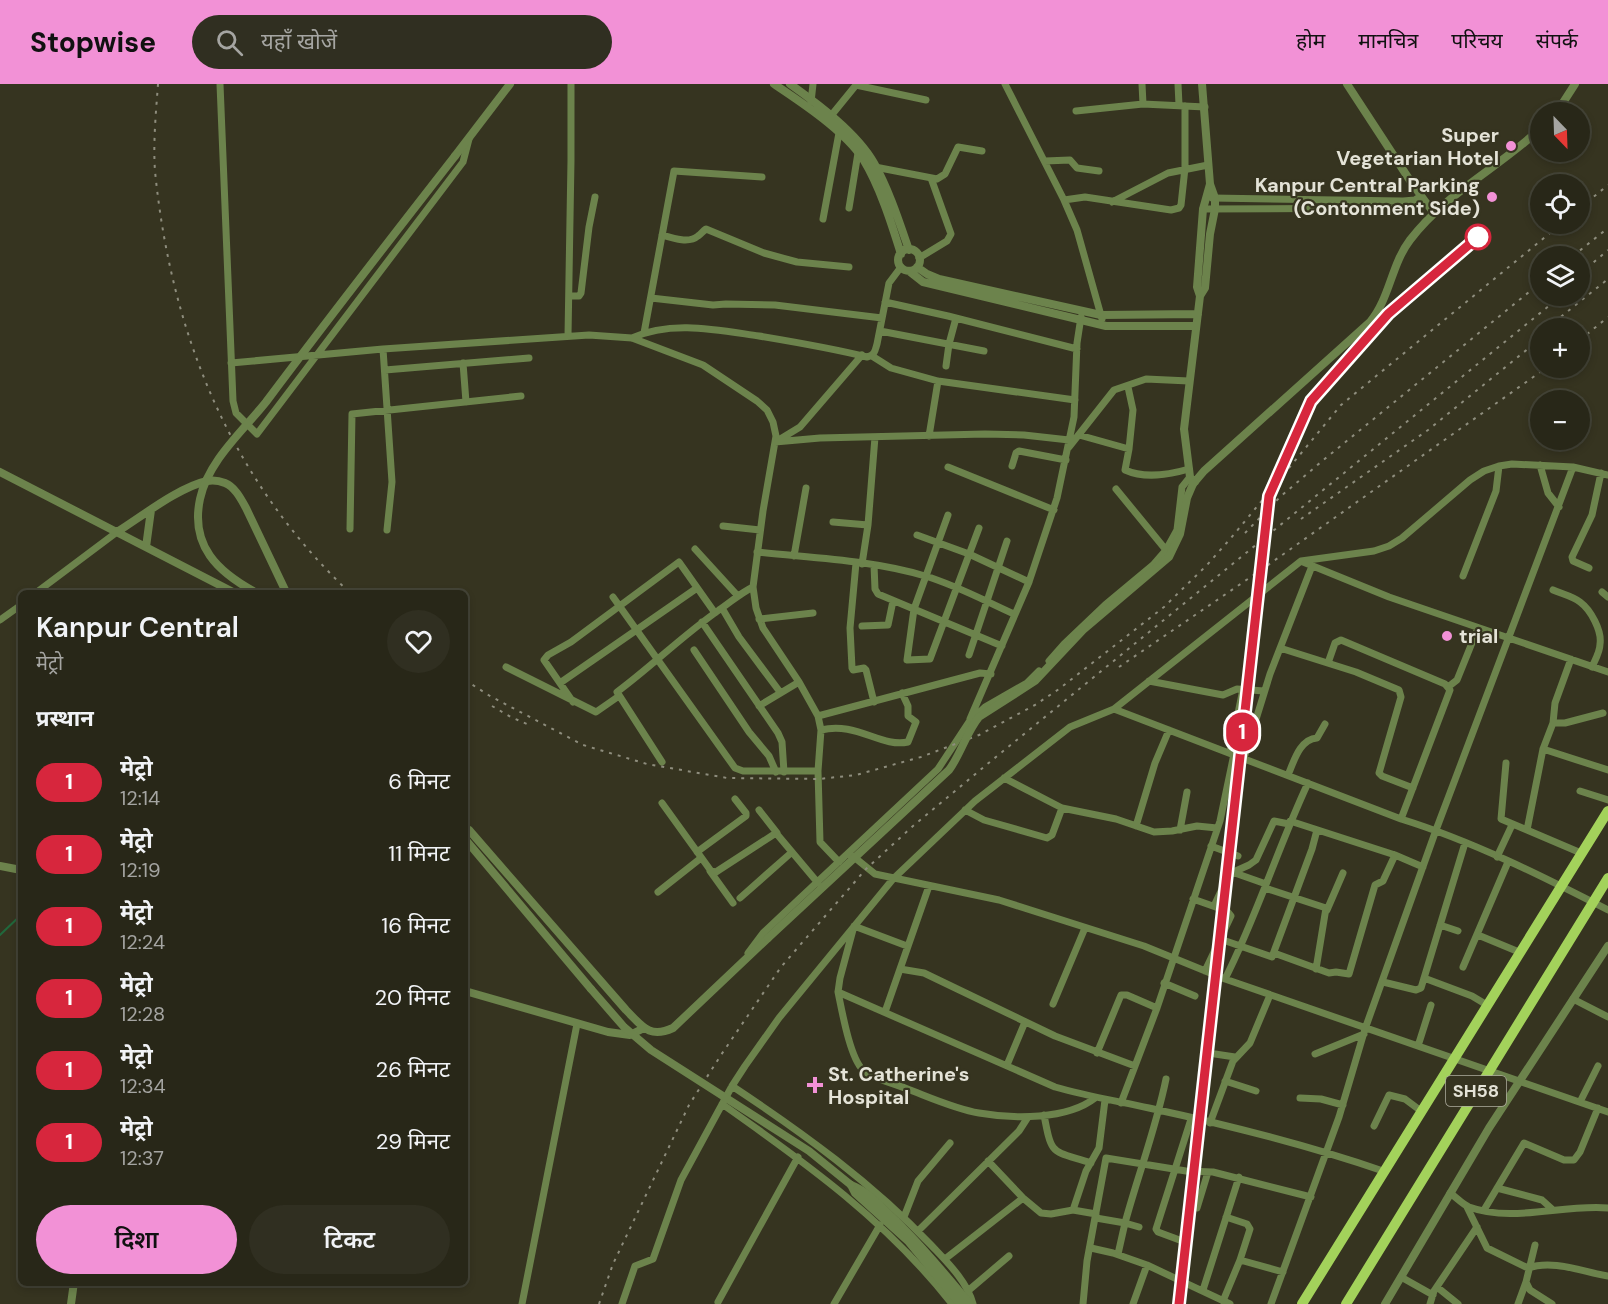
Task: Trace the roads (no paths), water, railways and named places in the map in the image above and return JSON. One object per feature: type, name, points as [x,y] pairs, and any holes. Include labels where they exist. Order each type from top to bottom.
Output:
[{"type":"main road","name":"SH58","points":[[1302,1304],[1608,811]]},
{"type":"main road","name":"SH58","points":[[1346,1304],[1608,878]]},
{"type":"street","points":[[220,84],[233,401],[236,413],[257,434],[463,162],[470,138]]},
{"type":"street","points":[[252,590],[221,571],[207,552],[200,528],[199,513],[205,482],[307,345],[510,84]]},
{"type":"street","points":[[568,336],[571,84]]},
{"type":"street","points":[[774,84],[830,117],[865,149],[876,167],[905,252]]},
{"type":"street","points":[[790,84],[858,153],[874,181],[905,252]]},
{"type":"street","points":[[811,106],[813,84]]},
{"type":"street","points":[[1005,84],[1045,160],[1077,230],[1102,320]]},
{"type":"street","points":[[1142,84],[1143,104]]},
{"type":"street","points":[[1064,200],[1080,196],[1176,210],[1181,205],[1185,168],[1182,106],[1178,84]]},
{"type":"street","points":[[1200,296],[1205,288],[1210,234],[1215,209],[1208,165],[1202,84]]},
{"type":"street","points":[[1347,84],[1433,212]]},
{"type":"street","points":[[1563,102],[1575,84]]},
{"type":"street","points":[[830,117],[855,85],[872,86],[926,100]]},
{"type":"street","points":[[1076,111],[1143,104],[1205,107]]},
{"type":"street","points":[[823,219],[839,133]]},
{"type":"street","points":[[969,722],[985,707],[1027,683],[1080,628],[1153,565],[1166,550],[1177,530],[1182,487],[1370,322],[1378,313],[1384,300],[1400,255],[1433,212],[1530,139]]},
{"type":"street","points":[[876,167],[937,179],[943,176],[958,147],[982,151]]},
{"type":"street","points":[[849,208],[858,153]]},
{"type":"street","points":[[1045,160],[1070,160],[1077,168],[1100,171]]},
{"type":"street","points":[[1112,202],[1168,173],[1208,165]]},
{"type":"street","points":[[644,333],[674,171],[762,177]]},
{"type":"street","points":[[872,356],[875,353],[880,332],[889,283],[946,241],[951,234],[931,178]]},
{"type":"street","points":[[468,830],[644,1028],[654,1033],[662,1033],[673,1028],[949,770],[961,752],[972,725],[979,717],[1035,681],[1083,630],[1169,557],[1180,534],[1192,478],[1184,429],[1200,296],[1197,287],[1204,198],[1210,184]]},
{"type":"street","points":[[569,296],[579,297],[581,293],[595,197]]},
{"type":"street","points":[[1204,198],[1424,200]]},
{"type":"street","points":[[1203,209],[1410,208],[1424,200]]},
{"type":"street","points":[[662,235],[673,239],[689,239],[697,237],[706,229],[764,253],[796,262],[849,267]]},
{"type":"street","points":[[912,266],[914,251],[905,252],[898,259],[927,274],[939,279],[1081,316],[1102,320],[1196,326]]},
{"type":"street","points":[[651,298],[716,305],[767,304],[882,318]]},
{"type":"street","points":[[885,302],[1077,349]]},
{"type":"street","points":[[1102,320],[1198,314]]},
{"type":"street","points":[[737,966],[763,933],[938,769],[969,722],[1029,582],[1054,510],[1074,417],[1081,316]]},
{"type":"street","points":[[946,366],[956,318]]},
{"type":"street","points":[[632,338],[644,333],[701,328],[872,356],[891,368],[938,381],[1075,400]]},
{"type":"street","points":[[880,332],[984,351]]},
{"type":"street","points":[[231,363],[568,336],[632,338],[703,365],[757,401],[767,410],[776,436],[753,587],[759,619],[818,716],[821,730],[818,771],[820,842],[838,862]]},
{"type":"street","points":[[383,350],[392,482],[387,530]]},
{"type":"street","points":[[775,442],[800,427],[862,355]]},
{"type":"street","points":[[385,370],[529,358]]},
{"type":"street","points":[[463,363],[466,402]]},
{"type":"street","points":[[1069,444],[1079,435],[1109,393],[1116,389],[1128,387],[1146,379],[1189,381]]},
{"type":"street","points":[[928,436],[938,381]]},
{"type":"street","points":[[1128,387],[1133,410],[1130,449],[1124,467],[1127,471],[1192,478]]},
{"type":"street","points":[[350,529],[352,414],[521,396]]},
{"type":"street","points":[[775,442],[875,437],[1024,435],[1069,444]]},
{"type":"street","points":[[1079,435],[1130,449]]},
{"type":"street","points":[[874,702],[866,670],[852,668],[850,628],[859,563],[868,525],[875,437]]},
{"type":"street","points":[[1012,466],[1016,453],[1019,451],[1066,460]]},
{"type":"street","points":[[1540,465],[1546,488],[1559,507]]},
{"type":"street","points":[[1463,576],[1496,491],[1499,466]]},
{"type":"street","points":[[622,1304],[635,1266],[653,1259],[681,1180],[722,1104],[779,1018],[893,879],[965,810],[1070,727],[1113,709],[1301,561],[1374,551],[1389,546],[1402,538],[1470,480],[1484,471],[1499,466],[1574,467],[1605,474],[1592,515],[1572,557],[1573,561],[1589,568]]},
{"type":"street","points":[[948,467],[1054,510]]},
{"type":"street","points":[[1271,1304],[1327,1152],[1365,1031],[1436,830],[1574,467]]},
{"type":"street","points":[[0,472],[229,590]]},
{"type":"street","points":[[41,590],[117,532],[178,494],[209,480],[225,483],[239,496],[285,590]]},
{"type":"street","points":[[794,556],[806,488]]},
{"type":"street","points":[[1116,489],[1166,550]]},
{"type":"street","points":[[146,548],[151,510]]},
{"type":"street","points":[[948,515],[914,609],[907,660],[930,659],[979,528]]},
{"type":"street","points":[[833,522],[868,525]]},
{"type":"street","points":[[723,526],[760,530]]},
{"type":"street","points":[[917,535],[969,554],[1029,582]]},
{"type":"street","points":[[969,655],[1007,541]]},
{"type":"street","points":[[695,549],[737,595]]},
{"type":"street","points":[[757,552],[874,565],[927,576],[1014,614]]},
{"type":"street","points":[[1301,561],[1389,597],[1608,672]]},
{"type":"street","points":[[573,702],[544,660],[679,562],[715,613]]},
{"type":"street","points":[[874,565],[876,592],[1002,646]]},
{"type":"street","points":[[1244,758],[1264,691],[1312,566]]},
{"type":"street","points":[[662,762],[617,692],[677,641],[737,595],[753,587]]},
{"type":"street","points":[[560,683],[696,588]]},
{"type":"street","points":[[1553,590],[1581,602],[1596,626],[1600,636],[1600,646],[1592,667]]},
{"type":"street","points":[[613,597],[735,768],[743,771],[818,771]]},
{"type":"street","points":[[862,626],[888,625],[893,601]]},
{"type":"street","points":[[0,620],[18,606]]},
{"type":"street","points":[[722,608],[739,637],[780,692]]},
{"type":"street","points":[[759,619],[813,613]]},
{"type":"street","points":[[702,622],[782,742],[780,772]]},
{"type":"street","points":[[1448,687],[1457,680],[1478,628]]},
{"type":"street","points":[[1328,663],[1335,643],[1341,640],[1448,687]]},
{"type":"street","points":[[1280,648],[1356,672],[1400,691],[1401,697],[1379,773],[1413,788]]},
{"type":"street","points":[[694,650],[749,732],[780,772]]},
{"type":"street","points":[[1527,831],[1543,749],[1553,723],[1556,703],[1571,659]]},
{"type":"street","points":[[506,667],[596,712],[619,696]]},
{"type":"street","points":[[818,716],[980,673],[991,674]]},
{"type":"street","points":[[1149,681],[1223,695],[1228,695],[1236,689],[1264,691]]},
{"type":"street","points":[[759,706],[799,682]]},
{"type":"street","points":[[1401,819],[1449,694],[1448,687]]},
{"type":"street","points":[[1121,1103],[1157,1008],[1172,957],[1217,828],[1243,689]]},
{"type":"street","points":[[821,730],[845,727],[889,741],[908,742],[916,722],[908,716],[908,706],[902,693]]},
{"type":"street","points":[[1113,709],[1401,819],[1436,830],[1561,885],[1608,910]]},
{"type":"street","points":[[1553,723],[1565,723],[1603,713]]},
{"type":"street","points":[[1288,775],[1303,744],[1310,739],[1317,738],[1325,724]]},
{"type":"street","points":[[1136,826],[1155,763],[1169,730]]},
{"type":"street","points":[[1543,749],[1608,770]]},
{"type":"street","points":[[1506,763],[1501,819],[1581,853]]},
{"type":"street","points":[[1004,778],[1062,808],[1116,819],[1154,832],[1201,826],[1217,828]]},
{"type":"street","points":[[1225,979],[1242,946],[1308,783]]},
{"type":"street","points":[[1580,791],[1608,800]]},
{"type":"street","points":[[1180,830],[1187,792]]},
{"type":"street","points":[[658,892],[746,816],[746,812],[735,799]]},
{"type":"street","points":[[662,803],[733,903]]},
{"type":"street","points":[[965,810],[984,820],[1047,838],[1052,835],[1062,808]]},
{"type":"street","points":[[759,810],[818,883]]},
{"type":"street","points":[[1215,906],[1226,879],[1232,872],[1256,860],[1274,821],[1317,830],[1395,855],[1423,867]]},
{"type":"street","points":[[1497,857],[1512,825]]},
{"type":"street","points":[[1220,939],[1272,957],[1317,830]]},
{"type":"street","points":[[709,869],[716,872],[777,833]]},
{"type":"street","points":[[468,842],[624,1026],[651,1050],[809,1151],[851,1185],[855,1193],[908,1241],[964,1301]]},
{"type":"street","points":[[1383,982],[1418,990],[1421,988],[1465,843]]},
{"type":"street","points":[[1211,846],[1238,856]]},
{"type":"street","points":[[740,898],[792,852]]},
{"type":"street","points":[[849,853],[875,874],[999,900],[1172,957],[1365,1031],[1418,1046],[1608,1112]]},
{"type":"street","points":[[1274,953],[1330,973],[1350,974],[1376,885],[1383,881],[1395,855]]},
{"type":"street","points":[[1463,967],[1508,862]]},
{"type":"street","points":[[0,866],[18,869]]},
{"type":"street","points":[[1232,872],[1325,907],[1327,910]]},
{"type":"street","points":[[1316,969],[1327,910],[1343,873]]},
{"type":"street","points":[[885,1012],[929,886]]},
{"type":"street","points":[[1192,899],[1227,911],[1231,916],[1205,971]]},
{"type":"street","points":[[1440,925],[1458,932]]},
{"type":"street","points":[[854,926],[907,946]]},
{"type":"street","points":[[854,926],[838,992],[852,1050],[864,1071],[978,1113],[1028,1117],[1044,1115],[1080,1108],[1095,1098]]},
{"type":"street","points":[[1053,1004],[1085,928]]},
{"type":"street","points":[[1478,934],[1519,952]]},
{"type":"street","points":[[1387,1303],[1450,1193],[1608,946]]},
{"type":"street","points":[[900,969],[924,973],[1025,1022],[1097,1053],[1135,1066]]},
{"type":"street","points":[[1424,978],[1465,993],[1487,1005]]},
{"type":"street","points":[[1164,983],[1195,996]]},
{"type":"street","points":[[468,992],[577,1024],[624,1035],[630,1035],[644,1028]]},
{"type":"street","points":[[838,992],[1055,1087],[1327,1152],[1383,1171]]},
{"type":"street","points":[[1097,1053],[1121,995],[1127,995],[1157,1008]]},
{"type":"street","points":[[1210,1123],[1235,1057],[1250,1043],[1270,995]]},
{"type":"street","points":[[1573,999],[1608,1017]]},
{"type":"street","points":[[1418,1046],[1431,1005]]},
{"type":"street","points":[[1006,1065],[1025,1022]]},
{"type":"street","points":[[522,1304],[577,1024]]},
{"type":"street","points":[[1315,1054],[1365,1031]]},
{"type":"street","points":[[1215,1054],[1235,1057]]},
{"type":"street","points":[[1580,1102],[1598,1066]]},
{"type":"street","points":[[1118,1254],[1142,1164],[1160,1111],[1166,1079]]},
{"type":"street","points":[[1226,1081],[1256,1091]]},
{"type":"street","points":[[732,1086],[814,1141],[904,1217],[945,1260],[964,1301]]},
{"type":"street","points":[[1374,1126],[1389,1095],[1405,1099],[1422,1111]]},
{"type":"street","points":[[1300,1098],[1321,1099],[1343,1105]]},
{"type":"street","points":[[1073,1210],[1083,1178],[1099,1148],[1105,1100]]},
{"type":"street","points":[[722,1104],[798,1157],[880,1225],[922,1268],[964,1301]]},
{"type":"street","points":[[1484,1210],[1524,1143],[1564,1160],[1575,1160],[1598,1108]]},
{"type":"street","points":[[1044,1115],[1049,1143],[1053,1149],[1090,1163]]},
{"type":"street","points":[[918,1231],[1019,1131],[1028,1117]]},
{"type":"street","points":[[1185,1242],[1158,1232],[1156,1229],[1191,1119]]},
{"type":"street","points":[[904,1217],[918,1181],[950,1143]]},
{"type":"street","points":[[718,1302],[798,1157]]},
{"type":"street","points":[[1083,1304],[1087,1261],[1106,1158],[1208,1172],[1311,1197]]},
{"type":"street","points":[[988,1161],[1023,1198],[1041,1213],[1051,1214],[1073,1210],[1139,1227]]},
{"type":"street","points":[[1197,1208],[1208,1172]]},
{"type":"street","points":[[1203,1290],[1239,1178]]},
{"type":"street","points":[[1497,1188],[1542,1200],[1552,1209]]},
{"type":"street","points":[[1450,1193],[1467,1206],[1504,1214],[1581,1207],[1608,1208]]},
{"type":"street","points":[[945,1260],[1023,1198]]},
{"type":"street","points":[[1467,1206],[1487,1248],[1528,1268],[1538,1264],[1561,1266],[1608,1276]]},
{"type":"street","points":[[1090,1248],[1147,1264],[1226,1303],[1250,1226],[1226,1217]]},
{"type":"street","points":[[834,1304],[880,1225]]},
{"type":"street","points":[[1430,1304],[1437,1287],[1477,1227]]},
{"type":"street","points":[[1518,1304],[1535,1245]]},
{"type":"street","points":[[964,1301],[1009,1256]]},
{"type":"street","points":[[1240,1260],[1283,1272]]},
{"type":"street","points":[[1133,1304],[1147,1264]]},
{"type":"street","points":[[1401,1277],[1433,1295]]},
{"type":"street","points":[[1526,1282],[1530,1290],[1552,1304]]},
{"type":"street","points":[[71,1304],[73,1286]]},
{"type":"street","points":[[1437,1287],[1458,1304]]},
{"type":"waterway","points":[[0,935],[18,918]]},
{"type":"railway","points":[[158,84],[155,171],[163,231],[175,289],[192,346],[213,400],[240,452],[271,501],[307,548],[347,590]]},
{"type":"railway","points":[[1590,200],[1608,185]]},
{"type":"railway","points":[[1586,246],[1608,228]]},
{"type":"railway","points":[[468,682],[583,745],[647,764],[727,778],[819,779],[856,775],[921,757],[979,735],[1035,705],[1059,689],[1164,607],[1231,538],[1341,405],[1549,234]]},
{"type":"railway","points":[[1590,265],[1608,250]]},
{"type":"railway","points":[[1559,318],[1608,279]]},
{"type":"railway","points":[[1245,533],[1280,497],[1321,462],[1530,291]]},
{"type":"railway","points":[[599,1304],[613,1264],[689,1105],[781,967],[866,869],[913,826],[991,761],[1549,306]]},
{"type":"railway","points":[[1590,332],[1608,317]]},
{"type":"railway","points":[[1301,519],[1428,430],[1530,347]]},
{"type":"railway","points":[[1119,667],[1261,570],[1532,378]]},
{"type":"railway","points":[[492,706],[529,725]]},
{"type":"metro line","name":"1","points":[[1179,1304],[1269,496],[1311,401],[1388,314],[1478,237]]},
{"type":"place","name":"Super Vegetarian Hotel","points":[[1511,146]]},
{"type":"place","name":"Kanpur Central Parking (Contonment Side)","points":[[1492,197]]},
{"type":"place","name":"trial","points":[[1447,636]]},
{"type":"place","name":"St. Catherine's Hospital","points":[[815,1085]]}]
